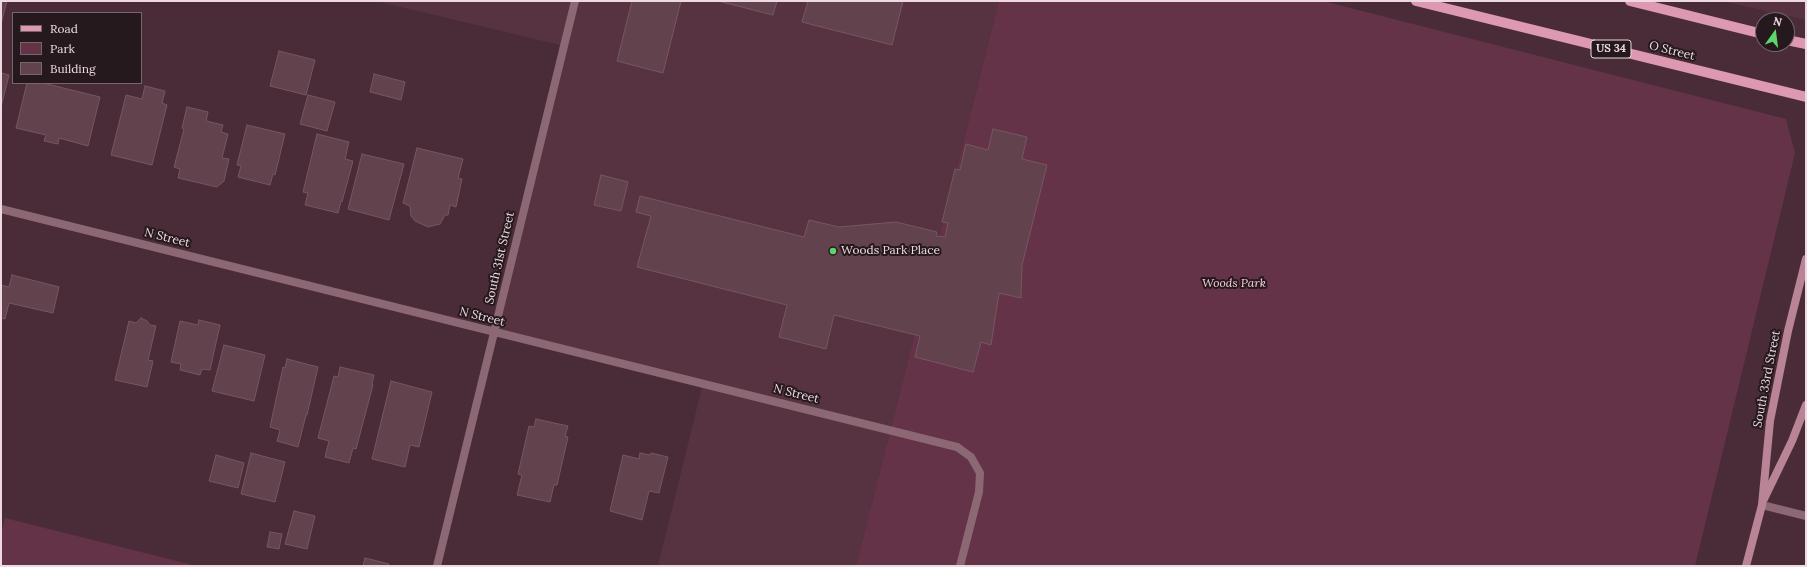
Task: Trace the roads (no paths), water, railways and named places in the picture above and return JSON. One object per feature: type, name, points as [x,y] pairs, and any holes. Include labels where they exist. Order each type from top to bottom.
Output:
[{"type":"main road","name":"O Street","points":[[1416,1],[1806,97]]},
{"type":"main road","points":[[1630,1],[1755,32]]},
{"type":"main road","points":[[1795,42],[1806,44]]},
{"type":"main road","name":"South 33rd Street","points":[[1746,566],[1762,505],[1770,421],[1788,331],[1806,259]]},
{"type":"main road","name":"South 33rd Street","points":[[1762,505],[1792,441],[1806,405]]},
{"type":"street","name":"South 31st Street","points":[[437,566],[495,332],[574,1]]},
{"type":"street","name":"N Street","points":[[1,210],[957,447],[971,457],[980,473],[979,492],[960,566]]},
{"type":"street","points":[[1762,505],[1806,516]]},
{"type":"place","name":"Woods Park Place","points":[[833,251]]},
{"type":"park label","name":"Woods Park","points":[[1234,284]]}]
